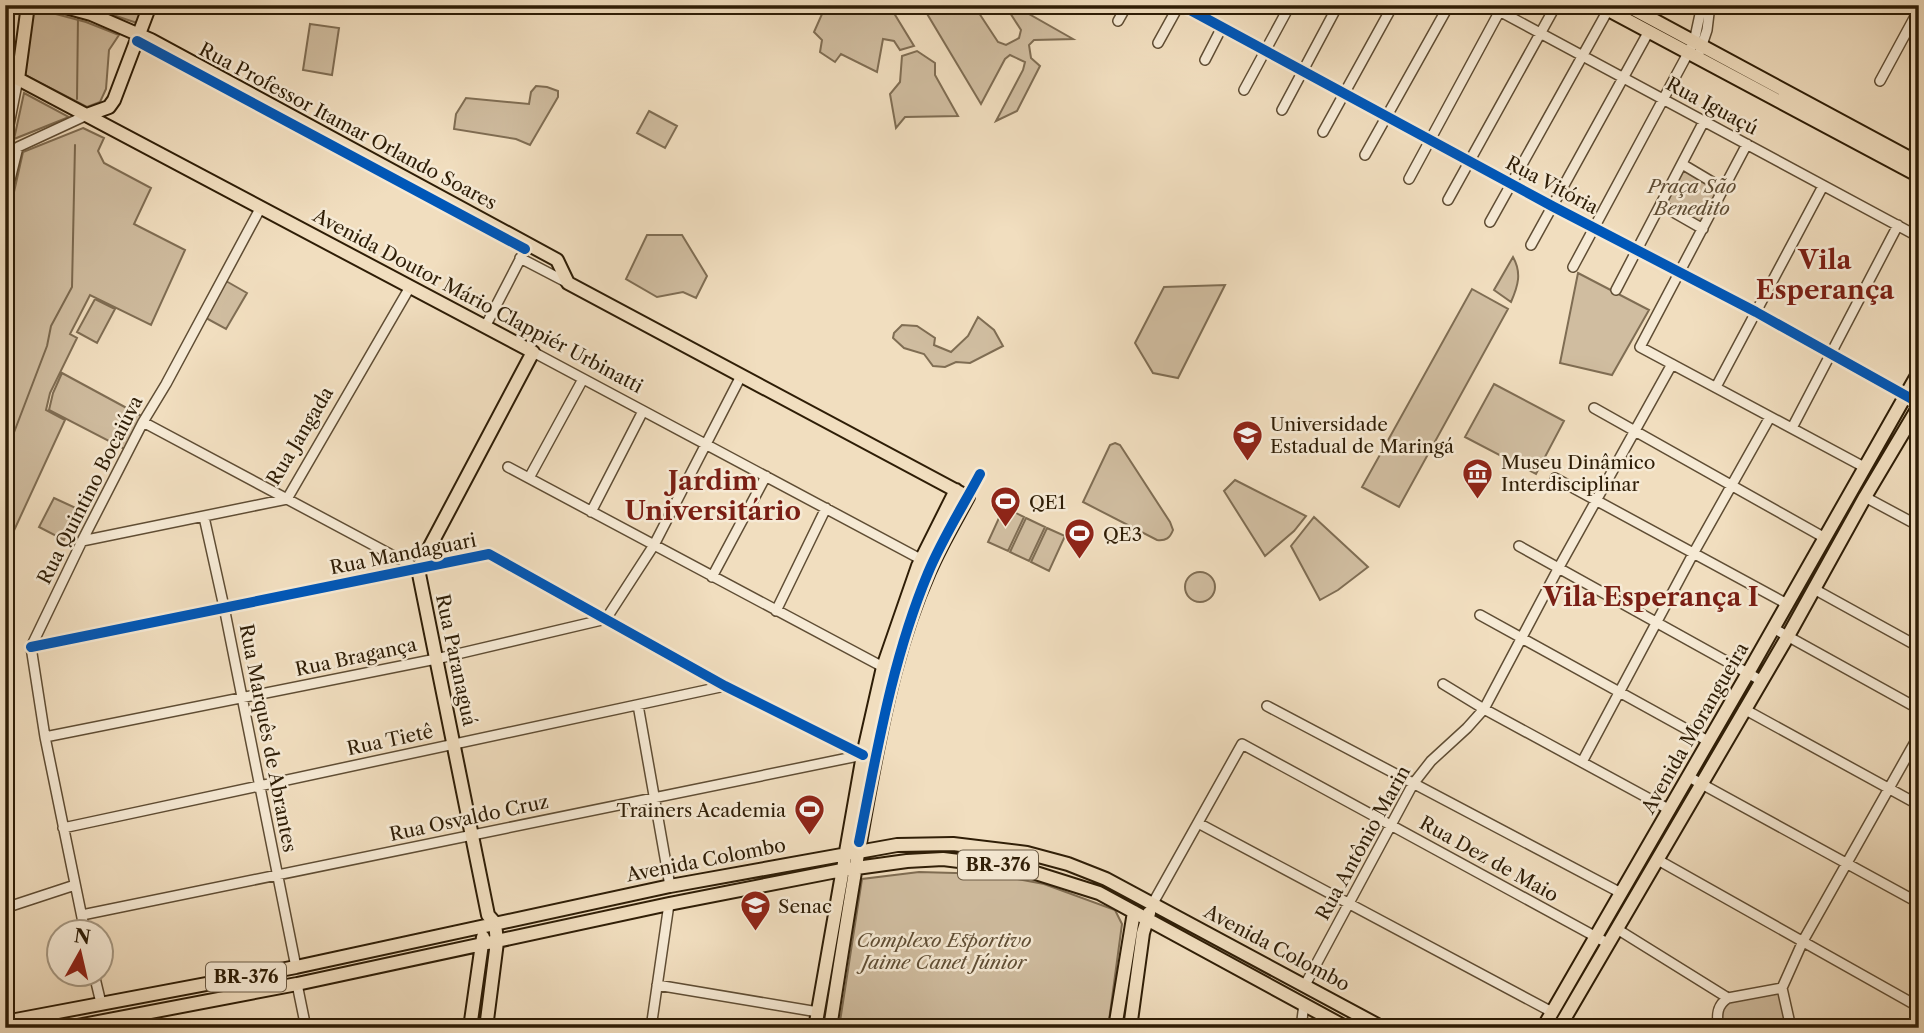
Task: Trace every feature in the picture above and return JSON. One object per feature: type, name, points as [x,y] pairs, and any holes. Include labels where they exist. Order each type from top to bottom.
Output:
[{"type":"main road","points":[[18,79],[28,5]]},
{"type":"main road","points":[[87,116],[109,107],[114,100],[150,5]]},
{"type":"main road","points":[[1626,5],[1695,49],[1850,132],[1919,163]]},
{"type":"main road","points":[[63,6],[140,34]]},
{"type":"main road","points":[[1604,8],[1649,31],[1695,49]]},
{"type":"main road","name":"Rua Professor Itamar Orlando Soares","points":[[140,34],[557,260],[568,284],[962,493],[927,562]]},
{"type":"main road","name":"Avenida Doutor Mário Clappiér Urbinatti","points":[[5,72],[533,352]]},
{"type":"main road","points":[[1850,132],[1919,176]]},
{"type":"main road","points":[[418,569],[533,352]]},
{"type":"main road","name":"Avenida Morangueira","points":[[1558,1020],[1595,936],[1689,777],[1919,372]]},
{"type":"main road","name":"Avenida Morangueira","points":[[1543,1028],[1558,1020],[1609,944],[1919,405]]},
{"type":"main road","points":[[851,852],[883,716],[927,562]]},
{"type":"main road","points":[[815,1028],[851,852],[863,755],[883,667],[895,630],[927,562]]},
{"type":"main road","name":"Rua Paranaguá","points":[[418,569],[490,922]]},
{"type":"main road","points":[[895,630],[912,616]]},
{"type":"main road","name":"Avenida Colombo","points":[[5,1022],[296,967],[490,922],[670,886],[851,852],[929,843],[1027,853],[1068,864],[1106,879],[1383,1028]]},
{"type":"main road","name":"Avenida Colombo","points":[[67,1028],[102,1025],[170,1007],[298,984],[669,904],[848,869],[943,859],[1023,869],[1099,893],[1347,1028]]},
{"type":"main road","points":[[761,869],[764,886]]},
{"type":"main road","points":[[831,1023],[848,869]]},
{"type":"main road","points":[[722,876],[726,894]]},
{"type":"main road","points":[[1115,1028],[1134,912],[1153,903]]},
{"type":"main road","points":[[1130,1028],[1147,918],[1153,903]]},
{"type":"main road","points":[[486,1028],[497,942],[490,922]]},
{"type":"main road","points":[[470,1028],[482,944],[490,922]]},
{"type":"main road","points":[[334,976],[359,962],[362,953]]},
{"type":"main road","points":[[826,969],[840,955]]},
{"type":"main road","points":[[480,961],[495,962]]},
{"type":"main road","points":[[1266,983],[1274,968]]},
{"type":"main road","points":[[208,1002],[209,990],[237,978]]},
{"type":"main road","points":[[170,1007],[188,1000],[192,987]]},
{"type":"main road","points":[[1121,996],[1132,1013]]},
{"type":"main road","points":[[40,1028],[45,1020],[78,1007]]},
{"type":"main road","points":[[818,1007],[831,1023]]},
{"type":"street","points":[[1118,21],[1127,5]]},
{"type":"street","points":[[1158,43],[1180,5]]},
{"type":"street","name":"Rua Vitória","points":[[1180,5],[1636,251],[1756,312],[1919,405]]},
{"type":"street","points":[[1282,110],[1338,5]]},
{"type":"street","points":[[1323,132],[1393,5]]},
{"type":"street","points":[[1365,155],[1449,5]]},
{"type":"street","name":"Rua Iguaçú","points":[[1488,5],[1502,8],[1540,33],[1919,237]]},
{"type":"street","points":[[1448,200],[1556,5]]},
{"type":"street","points":[[1695,49],[1702,5]]},
{"type":"street","points":[[1573,267],[1663,100],[1695,49],[1710,5]]},
{"type":"street","points":[[1244,90],[1290,6]]},
{"type":"street","points":[[1409,179],[1502,8]]},
{"type":"street","points":[[1490,222],[1582,56],[1604,8]]},
{"type":"street","points":[[1880,81],[1919,9]]},
{"type":"street","points":[[1205,60],[1222,27]]},
{"type":"street","points":[[1531,244],[1649,31]]},
{"type":"street","points":[[18,79],[5,145],[18,147],[87,116]]},
{"type":"street","points":[[1616,290],[1704,121]]},
{"type":"street","points":[[1747,145],[1640,347],[1864,467]]},
{"type":"street","points":[[5,200],[18,147]]},
{"type":"street","points":[[1682,164],[1724,188]]},
{"type":"street","points":[[1716,387],[1823,186]]},
{"type":"street","points":[[1661,205],[1703,229]]},
{"type":"street","name":"Rua Quintino Bocaiúva","points":[[31,647],[143,422],[261,207]]},
{"type":"street","points":[[1791,428],[1898,225]]},
{"type":"street","points":[[485,327],[528,244]]},
{"type":"street","name":"Rua Professor Itamar Orlando Soares","points":[[520,258],[568,284]]},
{"type":"street","name":"Rua Jangada","points":[[82,541],[287,499],[410,287]]},
{"type":"street","name":"Avenida Doutor Mário Clappiér Urbinatti","points":[[533,352],[927,562]]},
{"type":"street","name":"Rua Antônio Marin","points":[[1304,985],[1413,784],[1431,761],[1484,709],[1672,364]]},
{"type":"street","points":[[606,620],[654,545],[741,376]]},
{"type":"street","points":[[529,478],[583,379]]},
{"type":"street","points":[[1594,408],[1825,538]]},
{"type":"street","points":[[591,512],[643,411]]},
{"type":"street","points":[[1582,762],[1770,417]]},
{"type":"street","points":[[143,422],[418,569]]},
{"type":"street","points":[[508,467],[883,667]]},
{"type":"street","points":[[712,577],[766,476]]},
{"type":"street","points":[[1555,478],[1787,604]]},
{"type":"street","points":[[1865,497],[1919,526]]},
{"type":"street","points":[[776,611],[826,508]]},
{"type":"street","name":"Rua Marquês de Abrantes","points":[[204,517],[296,967]]},
{"type":"street","points":[[1519,546],[1762,681]]},
{"type":"street","name":"Rua Mandaguari","points":[[31,647],[489,554],[725,686],[863,755]]},
{"type":"street","points":[[1814,589],[1918,644]]},
{"type":"street","points":[[1480,615],[1709,741]]},
{"type":"street","name":"Rua Bragança","points":[[45,737],[436,659],[606,620]]},
{"type":"street","points":[[1773,628],[1919,709]]},
{"type":"street","points":[[31,647],[45,737],[83,918]]},
{"type":"street","points":[[1443,684],[1670,810]]},
{"type":"street","name":"Rua Tietê","points":[[63,828],[725,686]]},
{"type":"street","points":[[638,705],[670,886]]},
{"type":"street","points":[[1268,706],[1621,893]]},
{"type":"street","points":[[1744,709],[1919,805]]},
{"type":"street","points":[[1791,1028],[1782,988],[1803,941],[1919,735]]},
{"type":"street","name":"Rua Dez de Maio","points":[[1198,823],[1242,744],[1609,944]]},
{"type":"street","name":"Rua Osvaldo Cruz","points":[[82,915],[863,755]]},
{"type":"street","points":[[1689,777],[1919,903]]},
{"type":"street","points":[[1153,903],[1198,823],[1558,1020],[1580,1028]]},
{"type":"street","points":[[1658,860],[1919,1007]]},
{"type":"street","points":[[5,908],[75,885]]},
{"type":"street","points":[[651,1028],[669,904]]},
{"type":"street","points":[[1617,929],[1728,998]]},
{"type":"street","points":[[298,984],[306,1028]]},
{"type":"street","points":[[657,985],[818,1007]]},
{"type":"street","points":[[97,988],[100,1003]]},
{"type":"street","points":[[1719,1028],[1718,1009],[1728,998],[1782,988]]},
{"type":"street","points":[[1301,1028],[1304,1004]]},
{"type":"green space","points":[[83,5],[143,5],[137,23]]},
{"type":"green space","points":[[826,5],[889,5],[914,46],[900,50],[894,41],[883,39],[877,72],[841,54],[835,62],[820,52],[822,40],[814,32]]},
{"type":"green space","points":[[1005,5],[1013,5],[1073,39],[1034,40],[1029,45],[1031,58],[1040,66],[1017,111],[996,121],[1025,62],[1010,55],[1005,59],[981,104],[926,12],[975,7],[998,42],[1006,45],[1019,38],[1021,30]]},
{"type":"green space","points":[[37,9],[86,22],[119,35],[109,50],[106,89],[100,102],[87,107],[25,75],[33,11]]},
{"type":"green space","points":[[310,24],[339,28],[332,75],[303,70]]},
{"type":"green space","points":[[917,51],[935,63],[935,75],[958,116],[905,117],[896,128],[890,94],[900,82],[902,56]]},
{"type":"green space","points":[[536,86],[558,91],[558,97],[530,145],[516,139],[454,129],[456,114],[466,98],[529,104],[531,92]]},
{"type":"green space","points":[[24,93],[69,117],[14,139]]},
{"type":"green space","points":[[649,111],[677,126],[665,148],[637,133]]},
{"type":"green space","points":[[83,128],[104,138],[98,151],[104,163],[151,188],[134,224],[185,250],[151,325],[90,295],[70,334],[77,338],[50,393],[46,410],[65,420],[5,550],[5,397],[11,381],[11,371],[5,355],[5,232],[23,152]]},
{"type":"green space","name":"Praça São Benedito","points":[[1682,164],[1724,189],[1703,229],[1661,205]]},
{"type":"green space","points":[[647,235],[682,235],[707,276],[696,298],[683,292],[657,297],[626,279]]},
{"type":"green space","points":[[1513,257],[1518,280],[1511,302],[1494,290]]},
{"type":"green space","points":[[1578,273],[1649,310],[1612,375],[1560,363]]},
{"type":"green space","points":[[226,281],[247,293],[226,329],[206,318]]},
{"type":"green space","points":[[1225,285],[1178,378],[1153,373],[1135,343],[1164,287]]},
{"type":"green space","points":[[1472,289],[1508,309],[1399,507],[1362,487]]},
{"type":"green space","points":[[95,299],[115,309],[97,343],[77,332]]},
{"type":"green space","points":[[978,317],[994,330],[1003,346],[970,363],[956,362],[945,367],[933,366],[924,354],[904,348],[893,338],[902,325],[917,326],[935,338],[934,345],[951,352],[968,336]]},
{"type":"green space","points":[[62,373],[147,419],[130,452],[49,410]]},
{"type":"green space","points":[[1494,384],[1564,421],[1536,474],[1465,437]]},
{"type":"green space","points":[[1110,445],[1120,445],[1170,522],[1173,530],[1167,538],[1157,540],[1083,502]]},
{"type":"green space","points":[[1235,480],[1306,516],[1294,531],[1265,556],[1224,491]]},
{"type":"green space","points":[[54,498],[80,510],[64,540],[39,527]]},
{"type":"green space","name":"QE1","points":[[1004,507],[1024,517],[1008,551],[988,542]]},
{"type":"green space","points":[[1314,517],[1368,567],[1320,600],[1291,546]]},
{"type":"green space","points":[[1026,518],[1045,527],[1029,561],[1010,552]]},
{"type":"green space","points":[[1047,528],[1065,536],[1049,571],[1031,562]]},
{"type":"green space","points":[[1200,572],[1211,576],[1215,587],[1211,598],[1200,602],[1189,598],[1185,587],[1189,576]]},
{"type":"green space","name":"Complexo Esportivo Jaime Canet Júnior","points":[[919,872],[991,874],[1044,884],[1115,910],[1122,924],[1108,1028],[839,1028],[862,879]]},
{"type":"green space","points":[[1782,988],[1791,1028],[1719,1028],[1721,1003]]},
{"type":"waterway","points":[[77,99],[78,16]]},
{"type":"waterway","points":[[5,456],[47,346],[51,326],[72,287],[75,145]]},
{"type":"cycle path","points":[[1181,5],[1552,206],[1756,312],[1919,403]]},
{"type":"cycle path","points":[[137,41],[525,249]]},
{"type":"cycle path","points":[[859,842],[895,672],[915,606],[946,535],[980,474]]},
{"type":"cycle path","points":[[31,647],[489,554],[725,686],[863,755]]},
{"type":"place","name":"Universidade Estadual de Maringá","points":[[1247,462]]},
{"type":"place","name":"Museu Dinâmico Interdisciplinar","points":[[1478,500]]},
{"type":"place","name":"QE1","points":[[1006,529]]},
{"type":"place","name":"QE3","points":[[1080,561]]},
{"type":"place","name":"Trainers Academia","points":[[809,837]]},
{"type":"place","name":"Senac","points":[[755,933]]},
{"type":"district","name":"Vila Esperança","points":[[1825,275]]},
{"type":"district","name":"Jardim Universitário","points":[[713,496]]},
{"type":"district","name":"Vila Esperança I","points":[[1651,597]]}]
